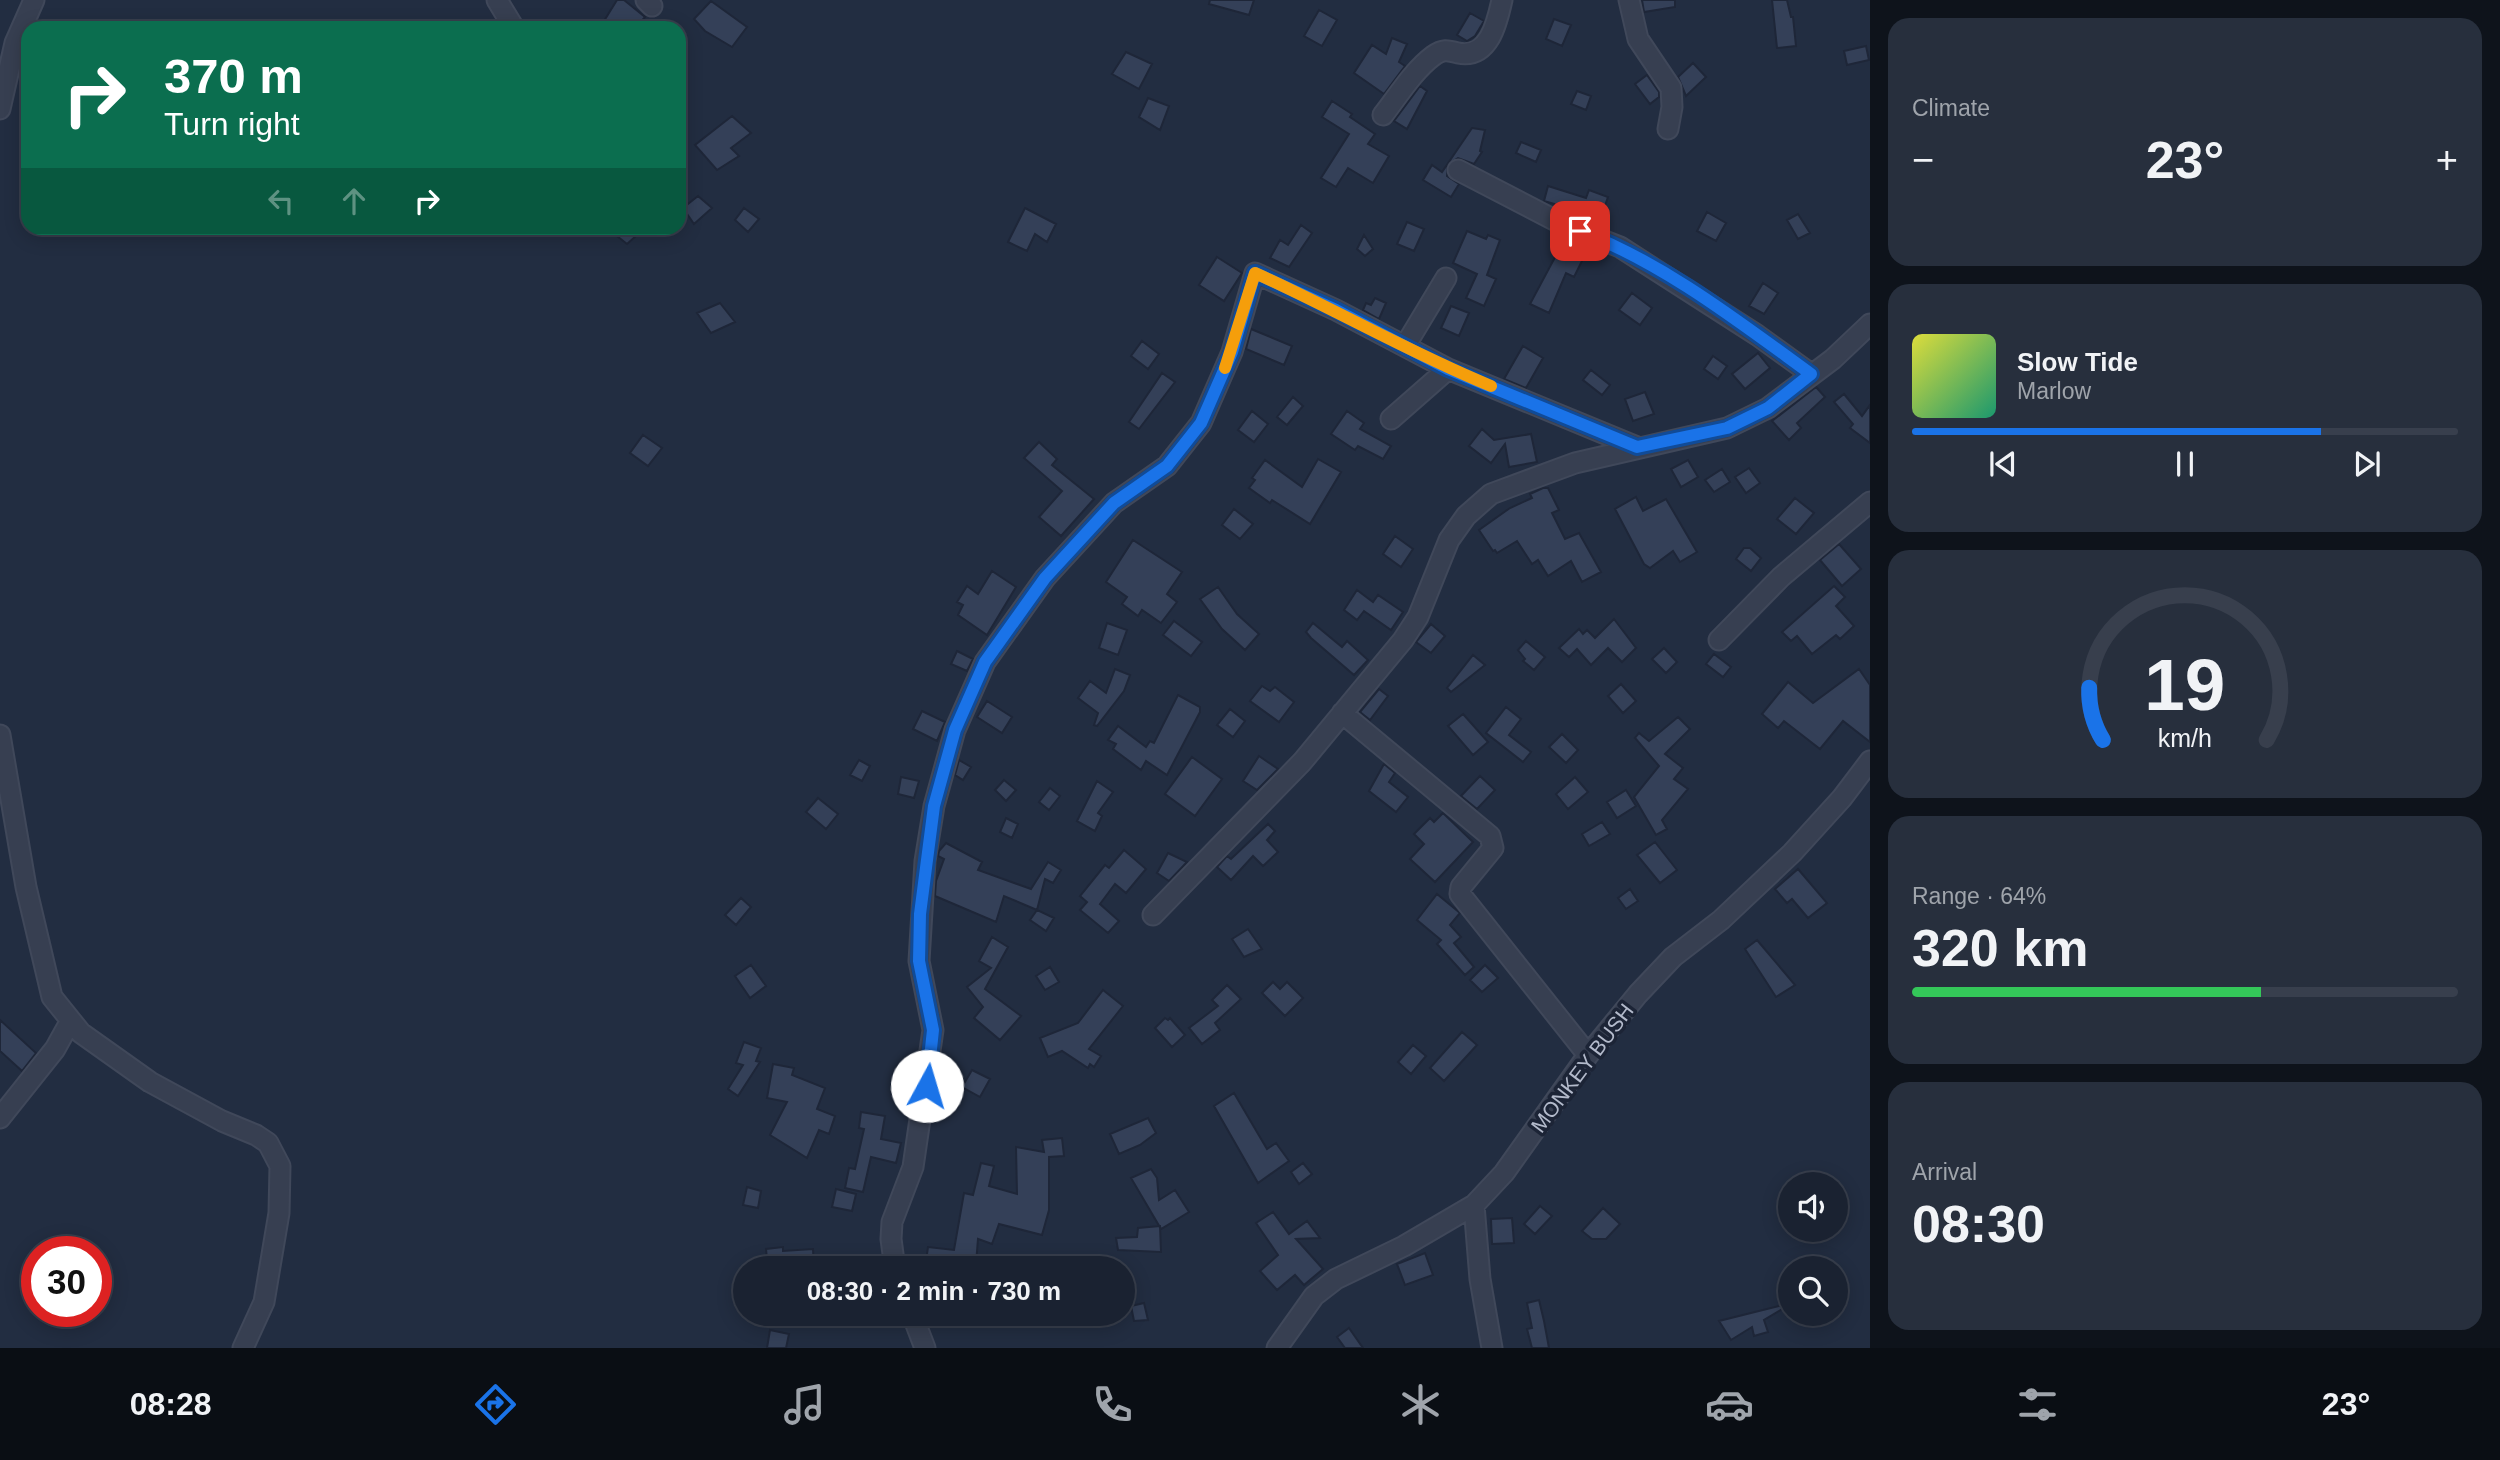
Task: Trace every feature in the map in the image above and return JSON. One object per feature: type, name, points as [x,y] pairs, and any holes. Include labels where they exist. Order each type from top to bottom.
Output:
[{"type":"street","points":[[25,21],[34,0]]},
{"type":"street","points":[[497,0],[509,21]]},
{"type":"street","points":[[1383,115],[1434,55],[1447,49],[1472,54],[1483,47],[1495,27],[1502,0]]},
{"type":"street","points":[[1629,0],[1638,39],[1671,88],[1672,107],[1668,129]]},
{"type":"street","points":[[0,109],[15,43],[21,29]]},
{"type":"street","points":[[1458,170],[1564,225],[1630,252],[1757,334],[1811,374]]},
{"type":"street","points":[[892,1256],[892,1222],[913,1167],[933,1030],[919,961],[925,861],[934,806],[955,730],[985,662],[1045,578],[1114,503],[1167,466],[1201,423],[1232,352],[1255,273],[1336,310],[1448,369],[1637,447]]},
{"type":"street","points":[[1405,346],[1446,278]]},
{"type":"street","points":[[1153,915],[1232,831],[1284,781],[1410,629],[1450,540],[1491,494],[1528,479],[1637,447],[1727,428],[1768,408],[1870,324]]},
{"type":"street","points":[[1391,419],[1448,369]]},
{"type":"street","points":[[1719,640],[1781,577],[1870,502]]},
{"type":"street","points":[[1342,712],[1490,836],[1493,848],[1461,887],[1460,894],[1588,1055]]},
{"type":"street","points":[[0,736],[2,772],[52,997],[70,1022],[150,1082],[222,1121],[256,1135],[274,1153],[280,1166],[279,1213],[264,1301],[243,1348]]},
{"type":"street","name":"MONKEY BUSH","points":[[1277,1348],[1314,1296],[1336,1279],[1404,1246],[1474,1205],[1504,1173],[1588,1055],[1673,957],[1721,920],[1792,853],[1842,798],[1870,761]]},
{"type":"street","points":[[0,1118],[55,1049],[70,1022]]},
{"type":"street","points":[[1474,1205],[1480,1279],[1492,1348]]},
{"type":"street","points":[[917,1326],[925,1348]]},
{"type":"building","points":[[617,0],[624,0],[645,17],[642,21],[604,21]]},
{"type":"building","points":[[1210,0],[1254,0],[1249,15],[1209,4]]},
{"type":"building","points":[[1642,0],[1675,0],[1675,7],[1644,12]]},
{"type":"building","points":[[1772,0],[1787,0],[1793,17],[1796,46],[1777,48]]},
{"type":"building","points":[[711,1],[747,27],[732,47],[705,31],[694,19]]},
{"type":"building","points":[[1319,10],[1337,20],[1322,46],[1304,36]]},
{"type":"building","points":[[1470,13],[1484,21],[1475,36],[1467,41],[1457,35]]},
{"type":"building","points":[[1554,19],[1571,25],[1562,46],[1546,39]]},
{"type":"building","points":[[1392,38],[1407,44],[1399,62],[1405,66],[1384,94],[1354,73],[1372,45],[1386,54]]},
{"type":"building","points":[[1866,46],[1869,60],[1847,65],[1844,51]]},
{"type":"building","points":[[1126,52],[1152,64],[1139,89],[1112,74]]},
{"type":"building","points":[[1693,63],[1706,77],[1686,96],[1678,77]]},
{"type":"building","points":[[1647,75],[1659,92],[1659,97],[1650,104],[1635,84]]},
{"type":"building","points":[[1420,86],[1427,91],[1407,129],[1394,121]]},
{"type":"building","points":[[1577,91],[1591,96],[1586,110],[1571,104]]},
{"type":"building","points":[[1148,98],[1169,106],[1160,130],[1139,117]]},
{"type":"building","points":[[1332,101],[1375,134],[1368,144],[1389,156],[1373,183],[1348,168],[1336,187],[1321,178],[1349,134],[1322,117]]},
{"type":"building","points":[[732,116],[751,133],[731,148],[739,156],[717,170],[695,145]]},
{"type":"building","points":[[1472,128],[1485,130],[1480,151],[1482,152],[1474,164],[1458,158],[1448,164],[1447,176],[1459,184],[1451,197],[1423,180],[1432,165],[1442,172]]},
{"type":"building","points":[[1521,142],[1541,150],[1536,162],[1516,153]]},
{"type":"building","points":[[1548,186],[1586,198],[1589,190],[1608,197],[1599,223],[1580,217],[1582,212],[1544,201]]},
{"type":"building","points":[[698,196],[712,208],[694,224],[686,212],[686,206]]},
{"type":"building","points":[[744,208],[759,219],[748,232],[735,220]]},
{"type":"building","points":[[1025,208],[1056,224],[1047,242],[1035,234],[1027,251],[1008,242]]},
{"type":"building","points":[[1707,212],[1726,223],[1716,241],[1697,231]]},
{"type":"building","points":[[1798,214],[1810,233],[1798,239],[1787,220]]},
{"type":"building","points":[[1407,222],[1424,229],[1414,251],[1397,244]]},
{"type":"building","points":[[1301,225],[1312,233],[1289,267],[1270,258],[1280,240],[1288,245]]},
{"type":"building","points":[[1467,231],[1486,239],[1488,235],[1500,240],[1487,275],[1496,279],[1484,306],[1466,298],[1477,274],[1453,263]]},
{"type":"building","points":[[616,235],[637,235],[627,244]]},
{"type":"building","points":[[1364,235],[1373,249],[1365,256],[1357,249]]},
{"type":"building","points":[[1561,246],[1584,257],[1574,277],[1566,273],[1549,313],[1530,304]]},
{"type":"building","points":[[1217,257],[1242,273],[1224,301],[1199,285]]},
{"type":"building","points":[[1763,283],[1778,293],[1764,314],[1749,306]]},
{"type":"building","points":[[1632,293],[1652,308],[1640,325],[1619,310]]},
{"type":"building","points":[[1375,298],[1386,303],[1379,319],[1363,310],[1366,303],[1371,305]]},
{"type":"building","points":[[720,303],[735,322],[711,333],[697,313]]},
{"type":"building","points":[[1451,306],[1469,313],[1459,336],[1441,328]]},
{"type":"building","points":[[1251,329],[1292,346],[1284,365],[1246,349]]},
{"type":"building","points":[[1142,341],[1159,354],[1148,369],[1131,356]]},
{"type":"building","points":[[1523,346],[1543,358],[1526,388],[1504,379]]},
{"type":"building","points":[[1758,353],[1770,368],[1745,389],[1732,374]]},
{"type":"building","points":[[1713,356],[1727,366],[1718,379],[1704,369]]},
{"type":"building","points":[[1591,370],[1610,385],[1602,395],[1583,380]]},
{"type":"building","points":[[1162,373],[1175,382],[1139,429],[1129,422]]},
{"type":"building","points":[[1816,387],[1825,397],[1797,423],[1801,428],[1789,440],[1772,421]]},
{"type":"building","points":[[1645,392],[1654,414],[1633,421],[1625,399]]},
{"type":"building","points":[[1844,394],[1862,416],[1870,405],[1870,443],[1850,428],[1853,424],[1834,402]]},
{"type":"building","points":[[1293,397],[1303,406],[1287,425],[1277,417]]},
{"type":"building","points":[[1252,411],[1268,424],[1254,442],[1238,430]]},
{"type":"building","points":[[1347,411],[1364,423],[1360,429],[1391,446],[1383,459],[1358,446],[1355,450],[1331,434]]},
{"type":"building","points":[[1482,429],[1494,440],[1531,434],[1537,462],[1509,467],[1505,444],[1491,463],[1469,446]]},
{"type":"building","points":[[643,435],[662,448],[648,466],[630,453]]},
{"type":"building","points":[[1039,442],[1057,459],[1052,465],[1094,499],[1061,536],[1039,517],[1062,491],[1024,458]]},
{"type":"building","points":[[1318,459],[1341,472],[1310,524],[1272,500],[1270,503],[1249,488],[1255,480],[1252,478],[1265,460],[1302,487]]},
{"type":"building","points":[[1688,460],[1698,477],[1681,487],[1671,469]]},
{"type":"building","points":[[1749,468],[1760,483],[1746,493],[1735,477]]},
{"type":"building","points":[[1722,469],[1730,482],[1714,492],[1705,480]]},
{"type":"building","points":[[1548,488],[1559,510],[1552,513],[1565,539],[1579,533],[1601,572],[1582,582],[1571,561],[1548,576],[1538,560],[1532,564],[1517,541],[1497,553],[1493,551],[1479,530],[1510,508],[1532,498],[1530,494]]},
{"type":"building","points":[[1636,497],[1643,511],[1666,499],[1697,552],[1680,562],[1673,551],[1650,568],[1644,564],[1615,509]]},
{"type":"building","points":[[1795,498],[1814,513],[1796,534],[1777,519]]},
{"type":"building","points":[[1234,509],[1253,524],[1240,539],[1222,525]]},
{"type":"building","points":[[1395,536],[1413,549],[1401,567],[1383,554]]},
{"type":"building","points":[[1133,540],[1182,572],[1167,594],[1177,602],[1161,623],[1142,610],[1138,616],[1122,604],[1127,597],[1106,582]]},
{"type":"building","points":[[1839,544],[1861,569],[1842,586],[1820,560]]},
{"type":"building","points":[[1744,548],[1750,548],[1761,558],[1751,571],[1736,559]]},
{"type":"building","points":[[992,571],[1016,587],[987,635],[958,615],[963,605],[957,602],[967,586],[978,594]]},
{"type":"building","points":[[1834,586],[1845,597],[1836,606],[1854,626],[1840,639],[1836,635],[1812,654],[1797,636],[1791,641],[1782,632]]},
{"type":"building","points":[[1218,587],[1237,614],[1259,634],[1245,650],[1222,629],[1200,599]]},
{"type":"building","points":[[1357,590],[1373,602],[1378,595],[1403,612],[1391,630],[1364,611],[1357,620],[1344,610]]},
{"type":"building","points":[[1614,619],[1636,648],[1622,662],[1608,648],[1591,665],[1577,649],[1569,657],[1559,648],[1579,629],[1583,634],[1587,630],[1595,638]]},
{"type":"building","points":[[1174,621],[1202,642],[1191,656],[1163,635]]},
{"type":"building","points":[[1107,623],[1127,630],[1118,655],[1099,648]]},
{"type":"building","points":[[1313,623],[1342,647],[1347,641],[1368,660],[1354,675],[1306,632]]},
{"type":"building","points":[[1431,624],[1445,636],[1431,653],[1416,642]]},
{"type":"building","points":[[1526,641],[1545,657],[1534,670],[1523,661],[1525,659],[1518,650]]},
{"type":"building","points":[[1664,648],[1677,662],[1666,673],[1652,659]]},
{"type":"building","points":[[957,651],[973,659],[967,671],[951,664]]},
{"type":"building","points":[[1714,654],[1731,667],[1723,677],[1706,664]]},
{"type":"building","points":[[1473,655],[1485,665],[1451,692],[1447,688]]},
{"type":"building","points":[[1115,669],[1130,675],[1124,691],[1097,726],[1094,725],[1098,713],[1078,698],[1090,681],[1106,693]]},
{"type":"building","points":[[1859,669],[1870,685],[1870,742],[1843,721],[1820,749],[1784,721],[1778,728],[1762,714],[1788,682],[1813,703]]},
{"type":"building","points":[[1621,684],[1636,701],[1623,713],[1608,696]]},
{"type":"building","points":[[1262,686],[1270,691],[1275,687],[1294,702],[1279,722],[1250,701]]},
{"type":"building","points":[[1379,689],[1388,696],[1370,720],[1360,712]]},
{"type":"building","points":[[1178,695],[1200,707],[1200,712],[1167,775],[1146,761],[1141,770],[1113,749],[1116,744],[1108,740],[1118,726],[1146,747],[1150,741],[1154,743]]},
{"type":"building","points":[[987,701],[1012,717],[1002,733],[977,717]]},
{"type":"building","points":[[1506,707],[1521,719],[1509,735],[1531,752],[1523,762],[1486,733]]},
{"type":"building","points":[[1230,709],[1245,721],[1233,737],[1217,725]]},
{"type":"building","points":[[922,711],[945,722],[937,741],[913,729]]},
{"type":"building","points":[[1463,714],[1488,742],[1473,755],[1448,726]]},
{"type":"building","points":[[1678,717],[1690,729],[1665,754],[1683,768],[1674,779],[1688,789],[1662,820],[1667,829],[1656,835],[1634,797],[1659,766],[1635,738],[1639,733],[1649,741]]},
{"type":"building","points":[[1562,734],[1578,750],[1566,763],[1549,747]]},
{"type":"building","points":[[1259,756],[1278,769],[1257,790],[1243,781]]},
{"type":"building","points":[[1192,757],[1222,779],[1195,816],[1165,794]]},
{"type":"building","points":[[859,760],[870,766],[862,781],[850,775]]},
{"type":"building","points":[[959,760],[971,767],[963,780],[955,775]]},
{"type":"building","points":[[1384,764],[1395,773],[1389,782],[1408,797],[1396,812],[1369,791]]},
{"type":"building","points":[[1480,776],[1495,790],[1477,809],[1461,796]]},
{"type":"building","points":[[901,777],[919,781],[914,798],[898,794]]},
{"type":"building","points":[[1575,777],[1588,792],[1568,809],[1556,794]]},
{"type":"building","points":[[1004,780],[1016,790],[1006,801],[995,790]]},
{"type":"building","points":[[1097,781],[1113,792],[1098,813],[1102,816],[1095,831],[1077,821]]},
{"type":"building","points":[[1050,788],[1060,796],[1049,810],[1039,802]]},
{"type":"building","points":[[1626,790],[1636,806],[1617,818],[1607,802]]},
{"type":"building","points":[[818,798],[838,814],[826,829],[806,812]]},
{"type":"building","points":[[1443,813],[1473,842],[1435,882],[1410,859],[1424,844],[1414,834],[1430,818],[1434,822]]},
{"type":"building","points":[[1006,818],[1018,824],[1012,838],[1000,832]]},
{"type":"building","points":[[1602,822],[1610,834],[1589,846],[1582,834]]},
{"type":"building","points":[[1268,824],[1275,831],[1267,840],[1278,852],[1263,866],[1253,856],[1231,880],[1217,867],[1227,856],[1231,859]]},
{"type":"building","points":[[1655,842],[1677,870],[1660,883],[1637,855]]},
{"type":"building","points":[[946,843],[982,862],[978,870],[1031,889],[1048,862],[1061,870],[1053,883],[1045,879],[1037,910],[1004,896],[996,922],[935,896],[936,881],[944,859],[938,856],[939,851]]},
{"type":"building","points":[[1124,850],[1146,869],[1126,893],[1115,884],[1100,904],[1119,921],[1108,933],[1080,910],[1087,902],[1080,896],[1105,865],[1109,868]]},
{"type":"building","points":[[1168,853],[1187,862],[1169,881],[1157,873]]},
{"type":"building","points":[[1798,869],[1827,903],[1808,918],[1792,899],[1787,903],[1775,889]]},
{"type":"building","points":[[1630,889],[1638,901],[1626,909],[1618,898]]},
{"type":"building","points":[[1437,894],[1460,913],[1450,925],[1461,937],[1454,943],[1474,967],[1465,975],[1437,944],[1441,940],[1417,920]]},
{"type":"building","points":[[741,898],[751,907],[736,925],[725,915]]},
{"type":"building","points":[[1037,910],[1054,918],[1046,931],[1030,920]]},
{"type":"building","points":[[1248,929],[1262,949],[1244,957],[1232,939]]},
{"type":"building","points":[[992,937],[1008,947],[985,989],[1021,1016],[1000,1040],[974,1018],[983,1007],[967,987],[991,968],[979,961]]},
{"type":"building","points":[[1757,940],[1795,985],[1776,997],[1745,949]]},
{"type":"building","points":[[751,965],[766,986],[750,998],[735,976]]},
{"type":"building","points":[[1485,965],[1498,978],[1482,992],[1470,980]]},
{"type":"building","points":[[1050,967],[1059,982],[1045,990],[1036,976]]},
{"type":"building","points":[[1273,982],[1280,989],[1287,982],[1303,998],[1285,1016],[1262,993]]},
{"type":"building","points":[[1227,985],[1241,999],[1215,1023],[1220,1030],[1202,1044],[1189,1028],[1218,1006],[1212,1000]]},
{"type":"building","points":[[1103,990],[1123,1006],[1089,1049],[1101,1056],[1094,1067],[1090,1064],[1088,1068],[1062,1051],[1048,1057],[1040,1038],[1078,1023]]},
{"type":"building","points":[[1165,1018],[1170,1018],[1185,1035],[1172,1047],[1155,1028]]},
{"type":"building","points":[[0,1020],[36,1053],[22,1071],[0,1051]]},
{"type":"building","points":[[1462,1032],[1477,1045],[1444,1081],[1430,1068]]},
{"type":"building","points":[[744,1042],[761,1048],[756,1061],[760,1062],[738,1096],[728,1089],[743,1065],[736,1063]]},
{"type":"building","points":[[1413,1045],[1426,1056],[1411,1074],[1398,1062]]},
{"type":"building","points":[[773,1064],[794,1068],[792,1075],[825,1088],[817,1109],[835,1116],[829,1134],[819,1130],[807,1158],[770,1135],[787,1102],[767,1098]]},
{"type":"building","points":[[972,1070],[990,1079],[980,1097],[962,1087]]},
{"type":"building","points":[[1234,1093],[1267,1149],[1276,1143],[1289,1161],[1258,1183],[1214,1106]]},
{"type":"building","points":[[861,1112],[885,1116],[881,1139],[901,1143],[896,1163],[871,1157],[863,1192],[845,1188],[849,1168],[855,1169],[864,1129],[859,1128]]},
{"type":"building","points":[[1148,1118],[1156,1133],[1140,1145],[1119,1154],[1110,1134]]},
{"type":"building","points":[[1062,1138],[1064,1156],[1049,1157],[1049,1210],[1042,1235],[999,1224],[992,1244],[978,1239],[977,1256],[927,1256],[928,1247],[954,1250],[964,1193],[973,1195],[981,1163],[994,1166],[989,1186],[1017,1194],[1016,1147],[1044,1152],[1042,1140]]},
{"type":"building","points":[[1303,1163],[1312,1174],[1299,1184],[1291,1172]]},
{"type":"building","points":[[1151,1169],[1157,1178],[1159,1200],[1175,1190],[1189,1212],[1161,1229],[1131,1178]]},
{"type":"building","points":[[747,1187],[761,1191],[758,1208],[743,1205]]},
{"type":"building","points":[[836,1189],[856,1194],[852,1211],[832,1207]]},
{"type":"building","points":[[1540,1206],[1552,1216],[1535,1234],[1524,1224]]},
{"type":"building","points":[[1603,1208],[1620,1224],[1606,1239],[1592,1239],[1582,1231]]},
{"type":"building","points":[[1273,1212],[1289,1234],[1307,1221],[1320,1238],[1296,1239],[1323,1269],[1304,1285],[1295,1275],[1277,1290],[1260,1271],[1278,1255],[1256,1223]]},
{"type":"building","points":[[1512,1218],[1514,1243],[1492,1244],[1491,1219]]},
{"type":"building","points":[[1160,1226],[1161,1252],[1118,1250],[1116,1238],[1137,1237],[1138,1228]]},
{"type":"building","points":[[766,1249],[813,1249],[813,1256],[767,1256]]},
{"type":"building","points":[[1425,1253],[1433,1275],[1405,1285],[1397,1264]]},
{"type":"building","points":[[1539,1300],[1549,1348],[1532,1348],[1527,1329],[1532,1328],[1527,1303]]},
{"type":"building","points":[[1144,1303],[1148,1320],[1135,1321],[1135,1305]]},
{"type":"building","points":[[1778,1306],[1778,1312],[1764,1320],[1768,1332],[1754,1336],[1752,1327],[1731,1340],[1719,1321]]},
{"type":"building","points":[[1349,1328],[1363,1348],[1345,1348],[1337,1337]]},
{"type":"building","points":[[770,1330],[789,1334],[786,1348],[767,1348]]},
{"type":"slow traffic","points":[[1225,368],[1255,273],[1336,310],[1448,369],[1491,386]]},
{"type":"route","points":[[927,1086],[933,1030],[919,961],[920,914],[934,806],[955,730],[985,662],[1045,578],[1114,503],[1167,466],[1201,423],[1232,352],[1255,273],[1336,310],[1448,369],[1637,447],[1727,428],[1768,408],[1811,374],[1669,275],[1620,247],[1580,231]]}]
